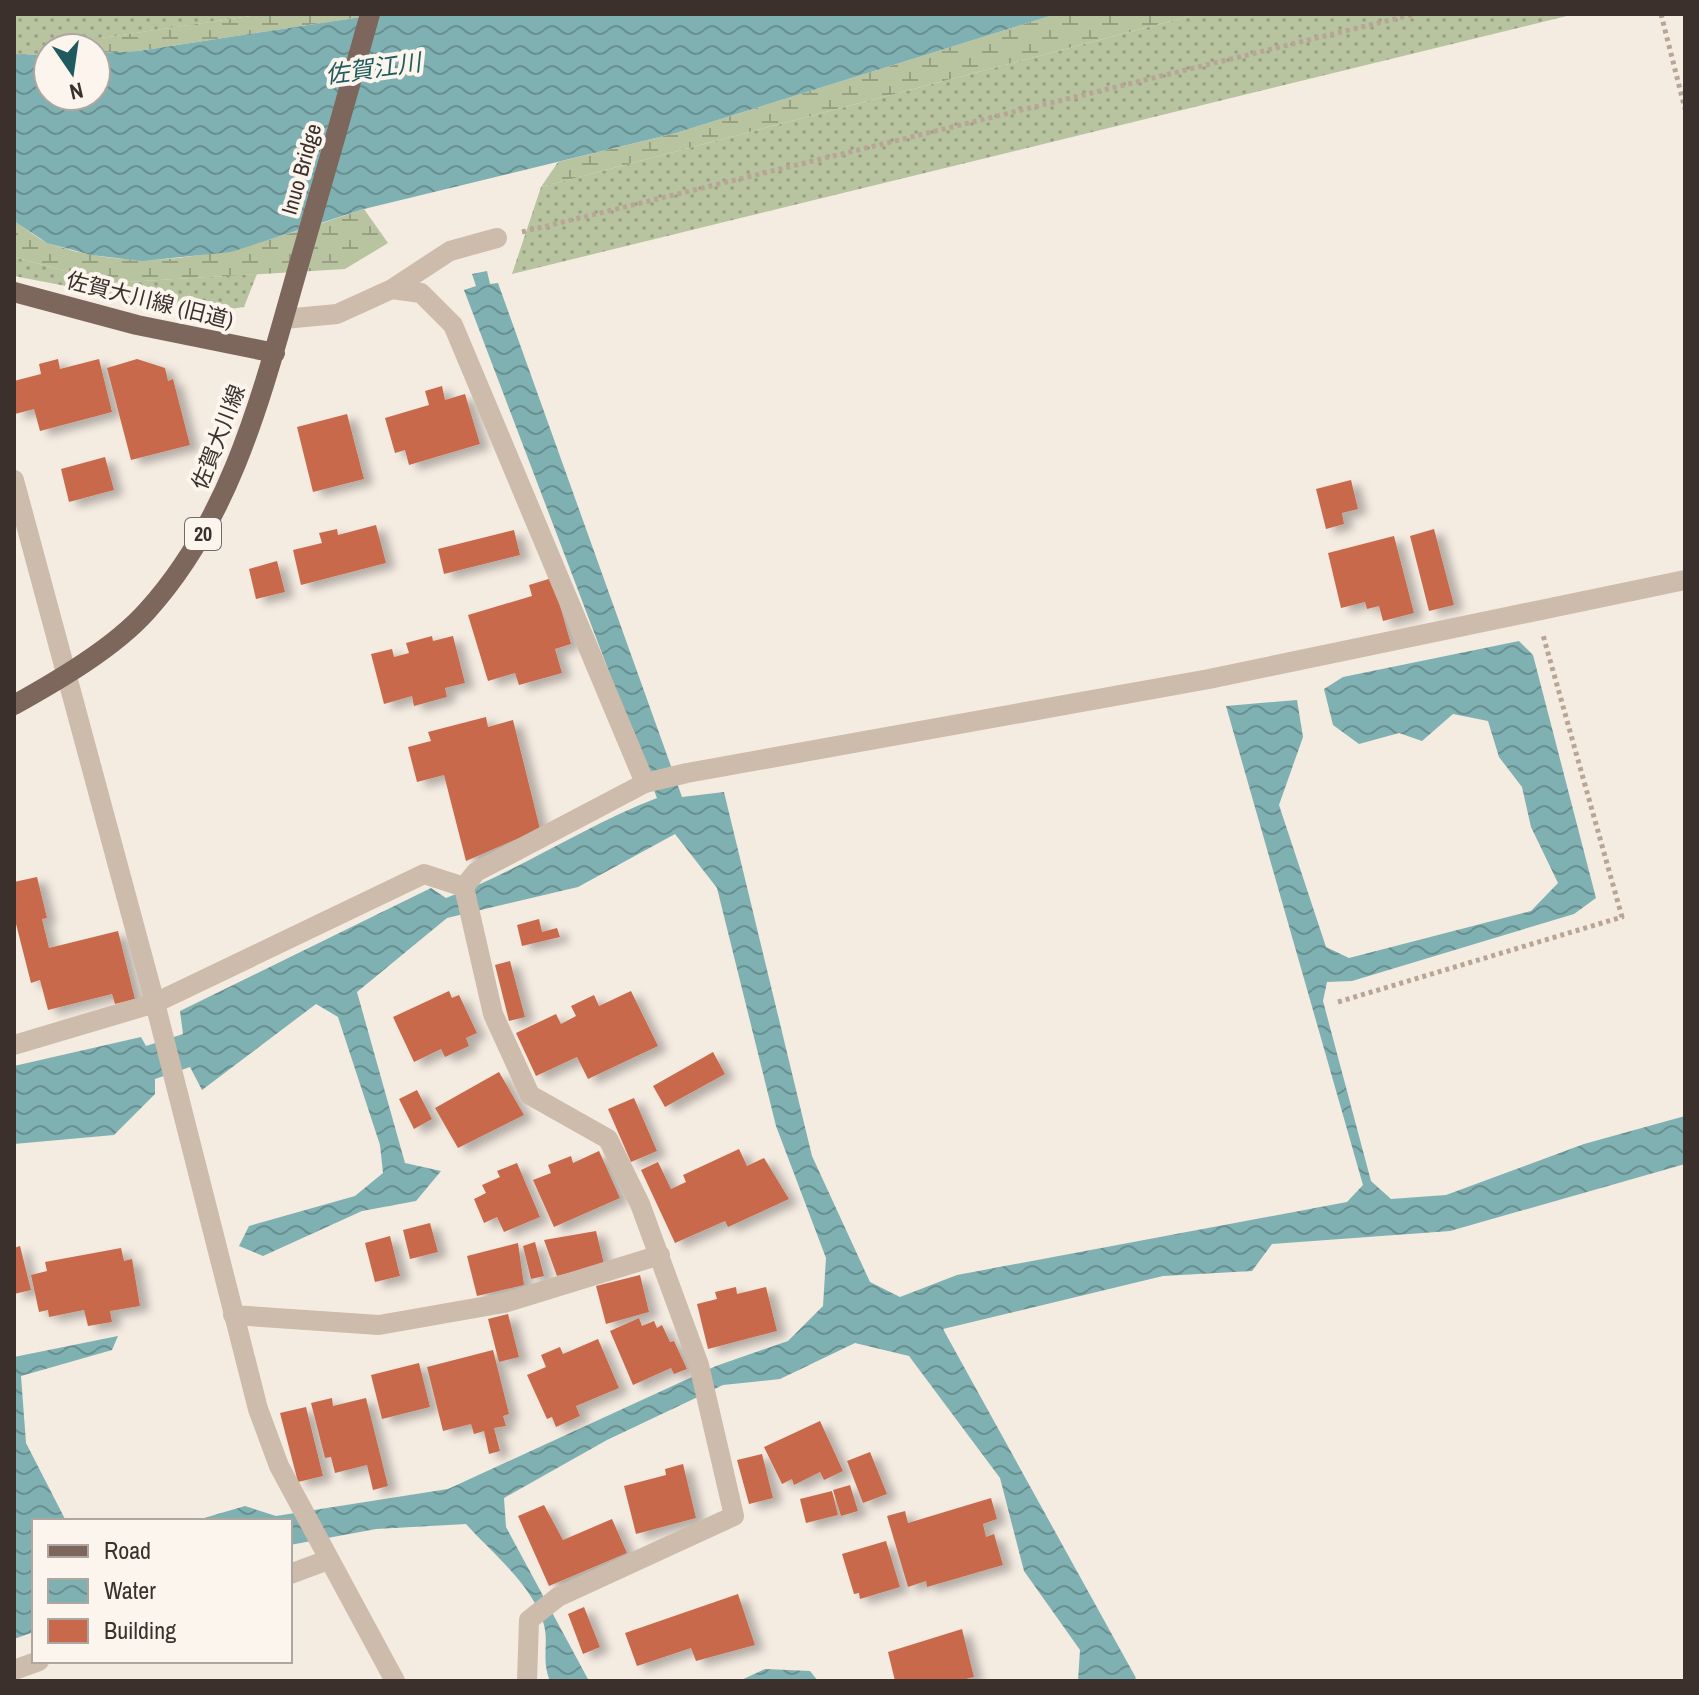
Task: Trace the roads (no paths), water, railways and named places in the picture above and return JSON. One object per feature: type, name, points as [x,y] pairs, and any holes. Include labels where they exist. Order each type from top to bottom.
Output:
[{"type":"main road","name":"Inuo Bridge","points":[[291,292],[370,14]]},
{"type":"main road","name":"佐賀大川線 (旧道)","points":[[14,292],[137,325],[275,353]]},
{"type":"main road","name":"佐賀大川線","points":[[14,705],[69,674],[146,612],[206,529],[242,452],[275,353],[291,292]]},
{"type":"street","points":[[284,319],[337,314],[392,289],[450,251],[497,238]]},
{"type":"street","points":[[392,289],[421,293],[453,325],[645,783]]},
{"type":"street","points":[[14,480],[52,630],[69,674],[163,1031],[258,1409],[279,1466],[395,1681]]},
{"type":"street","points":[[464,887],[476,872],[645,783],[1209,679],[1685,580]]},
{"type":"street","points":[[14,1045],[155,1003],[424,874],[464,887]]},
{"type":"street","points":[[464,887],[493,1014],[530,1095],[608,1139],[640,1204],[699,1365],[734,1516],[558,1597],[529,1620],[527,1681]]},
{"type":"street","points":[[233,1315],[379,1325],[504,1303],[660,1255]]},
{"type":"street","points":[[292,1573],[328,1560]]},
{"type":"street","points":[[14,1670],[33,1663]]},
{"type":"water","name":"佐賀江川","points":[[381,14],[1056,14],[676,133],[364,209],[231,252],[142,261],[91,255],[47,243],[14,221],[14,54],[32,55],[32,112],[112,112],[112,52],[138,51]]},
{"type":"water","points":[[487,271],[490,284],[498,283],[682,797],[724,792],[812,1156],[870,1282],[900,1297],[957,1275],[1347,1202],[1363,1185],[1226,706],[1297,700],[1303,737],[1279,805],[1326,947],[1349,958],[1531,911],[1558,883],[1531,827],[1522,787],[1499,757],[1488,721],[1453,714],[1422,741],[1399,733],[1359,744],[1333,725],[1324,689],[1343,677],[1519,641],[1533,655],[1596,898],[1574,914],[1352,981],[1327,982],[1323,1001],[1371,1181],[1391,1199],[1446,1195],[1584,1144],[1685,1116],[1685,1164],[1450,1231],[1272,1244],[1252,1271],[1163,1276],[943,1329],[1136,1678],[1133,1681],[1078,1681],[1080,1650],[1024,1571],[1000,1478],[909,1356],[855,1343],[780,1379],[723,1385],[607,1440],[504,1498],[506,1527],[589,1681],[550,1681],[544,1625],[539,1611],[522,1583],[466,1524],[376,1529],[292,1545],[292,1519],[201,1519],[245,1506],[276,1516],[448,1489],[716,1366],[788,1341],[823,1306],[826,1258],[776,1126],[717,888],[675,834],[578,887],[447,918],[357,992],[405,1163],[441,1171],[416,1201],[362,1211],[263,1256],[239,1246],[249,1226],[355,1196],[383,1173],[380,1145],[338,1017],[316,1004],[202,1090],[190,1067],[155,1079],[155,1094],[114,1135],[14,1144],[14,1066],[141,1037],[146,1046],[183,1034],[180,1011],[431,888],[446,898],[657,798],[464,290],[476,286],[472,274]]},
{"type":"water","points":[[118,1336],[112,1350],[21,1376],[26,1443],[65,1519],[32,1519],[32,1633],[14,1639],[14,1357]]},
{"type":"water","points":[[765,1669],[810,1671],[818,1681],[739,1681]]}]
